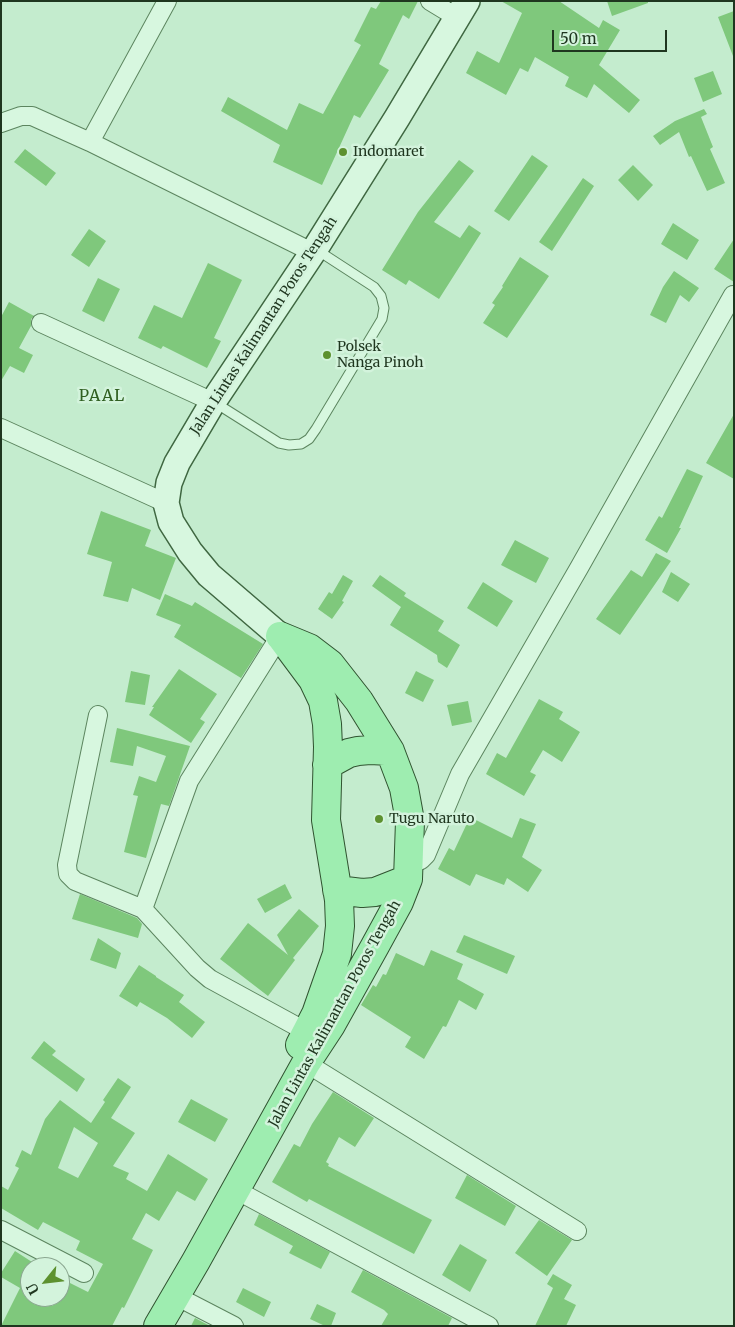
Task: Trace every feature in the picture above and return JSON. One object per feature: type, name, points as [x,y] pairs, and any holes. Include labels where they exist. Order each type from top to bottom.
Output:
[{"type":"main road","name":"Jalan Lintas Kalimantan Poros Tengah","points":[[141,1326],[228,1178],[316,1014],[337,954],[340,926],[337,890],[326,820],[328,746],[323,701],[313,680],[280,636],[209,575],[190,552],[171,522],[166,503],[169,483],[176,462],[213,402],[314,250],[462,10]]},
{"type":"main road","name":"Jalan Lintas Kalimantan Poros Tengah","points":[[158,1326],[306,1063],[331,1025],[376,946],[399,902],[408,872],[410,821],[408,807],[404,788],[390,751],[359,701],[330,664],[309,648],[280,636]]},
{"type":"main road","points":[[326,765],[349,753],[358,751],[390,751]]},
{"type":"main road","points":[[337,890],[362,893],[375,892],[408,872]]},
{"type":"street","points":[[90,142],[167,1]]},
{"type":"street","points":[[430,1],[462,10]]},
{"type":"street","points":[[1,123],[21,116],[32,116],[314,250]]},
{"type":"street","points":[[408,872],[426,855],[460,774],[733,295]]},
{"type":"street","points":[[41,323],[213,402]]},
{"type":"street","points":[[1,428],[166,503]]},
{"type":"street","points":[[143,909],[189,781],[280,636]]},
{"type":"street","points":[[98,715],[67,864],[68,874],[75,881],[143,909],[196,968],[210,979],[307,1032]]},
{"type":"street","points":[[408,807],[424,818],[442,817]]},
{"type":"street","points":[[306,1063],[577,1231]]},
{"type":"street","points":[[236,1190],[489,1326]]},
{"type":"street","points":[[1,1230],[84,1274]]},
{"type":"street","points":[[176,1296],[234,1326]]},
{"type":"lane","points":[[213,402],[279,442],[289,445],[301,444],[309,439],[316,429],[382,319],[384,308],[381,296],[374,287],[314,250]]},
{"type":"building","points":[[381,1],[418,1],[409,19],[403,15],[379,64],[389,70],[360,118],[354,115],[322,185],[273,162],[280,145],[221,111],[228,97],[287,130],[299,103],[323,114],[361,45],[354,41],[371,7],[376,9]]},
{"type":"building","points":[[501,1],[559,1],[599,28],[603,20],[620,30],[599,65],[640,100],[629,113],[594,84],[587,98],[565,86],[569,77],[535,57],[528,72],[520,68],[506,95],[466,73],[477,51],[499,63],[522,13]]},
{"type":"building","points":[[607,1],[648,1],[648,3],[612,16]]},
{"type":"building","points":[[734,11],[734,55],[733,56],[718,17]]},
{"type":"building","points":[[713,71],[722,94],[703,102],[694,78]]},
{"type":"building","points":[[704,109],[707,114],[701,117],[713,147],[710,149],[725,183],[707,191],[691,156],[689,157],[679,132],[660,145],[653,136],[675,121]]},
{"type":"building","points":[[25,149],[56,173],[46,186],[14,162]]},
{"type":"building","points":[[532,155],[548,166],[509,221],[494,211]]},
{"type":"building","points":[[459,160],[474,171],[434,222],[460,238],[469,225],[481,233],[439,299],[409,280],[406,285],[382,270],[418,212]]},
{"type":"building","points":[[633,165],[653,185],[638,201],[618,180]]},
{"type":"building","points":[[583,178],[594,186],[552,251],[539,242]]},
{"type":"building","points":[[673,223],[699,240],[687,260],[661,244]]},
{"type":"building","points":[[89,229],[106,241],[89,267],[71,255]]},
{"type":"building","points":[[734,239],[734,282],[714,269]]},
{"type":"building","points":[[520,257],[549,276],[507,338],[483,323],[495,305],[492,303]]},
{"type":"building","points":[[208,263],[242,280],[214,338],[221,341],[207,368],[163,346],[161,349],[138,338],[154,305],[182,318]]},
{"type":"building","points":[[674,271],[699,288],[689,302],[680,295],[666,323],[650,315],[663,287]]},
{"type":"building","points":[[98,278],[120,289],[104,322],[82,311]]},
{"type":"building","points":[[9,302],[34,316],[31,319],[31,326],[19,348],[33,355],[24,373],[10,366],[1,381],[1,317]]},
{"type":"building","points":[[734,414],[734,479],[706,463]]},
{"type":"building","points":[[687,469],[703,476],[679,528],[681,528],[667,553],[645,540],[659,516],[662,518]]},
{"type":"building","points":[[101,511],[151,530],[145,546],[176,558],[160,600],[132,588],[128,602],[103,596],[112,562],[87,554]]},
{"type":"building","points":[[515,540],[549,558],[536,583],[501,565]]},
{"type":"building","points":[[656,553],[671,561],[620,635],[596,619],[631,570],[642,577]]},
{"type":"building","points":[[671,572],[690,584],[678,602],[662,592]]},
{"type":"building","points":[[343,575],[353,581],[342,601],[344,602],[332,619],[318,609],[329,592],[332,594]]},
{"type":"building","points":[[380,575],[406,593],[404,596],[444,621],[438,631],[460,645],[447,668],[438,662],[437,655],[390,625],[401,607],[372,586]]},
{"type":"building","points":[[483,582],[513,601],[497,627],[467,608]]},
{"type":"building","points":[[165,594],[192,606],[195,602],[263,644],[241,678],[174,637],[181,625],[156,615]]},
{"type":"building","points":[[179,669],[217,694],[200,719],[205,722],[191,743],[149,715],[154,707],[152,707]]},
{"type":"building","points":[[131,671],[150,675],[145,705],[125,702]]},
{"type":"building","points":[[416,671],[434,680],[423,702],[405,693]]},
{"type":"building","points":[[539,699],[563,712],[559,719],[580,732],[562,762],[543,750],[530,772],[536,775],[524,796],[486,774],[497,753],[506,758]]},
{"type":"building","points":[[468,701],[472,722],[452,726],[447,705]]},
{"type":"building","points":[[117,728],[190,746],[169,806],[161,804],[146,858],[124,852],[138,796],[133,795],[139,776],[156,782],[166,756],[137,746],[133,766],[110,762]]},
{"type":"building","points":[[470,817],[512,838],[520,818],[536,824],[522,857],[542,870],[528,892],[507,878],[504,885],[476,874],[470,886],[438,869],[449,848],[454,851]]},
{"type":"building","points":[[285,884],[292,898],[265,913],[257,899]]},
{"type":"building","points":[[80,894],[137,918],[142,924],[138,938],[72,919]]},
{"type":"building","points":[[299,909],[319,926],[293,958],[295,960],[268,996],[220,959],[248,923],[288,955],[277,935]]},
{"type":"building","points":[[464,935],[515,956],[507,974],[456,952]]},
{"type":"building","points":[[98,938],[121,953],[116,969],[90,960]]},
{"type":"building","points":[[431,950],[463,964],[457,979],[484,994],[476,1010],[459,1000],[446,1027],[443,1026],[424,1059],[405,1047],[411,1037],[361,1005],[373,985],[376,987],[383,974],[386,975],[396,953],[424,966]]},
{"type":"building","points":[[139,965],[184,995],[179,1002],[205,1022],[192,1038],[167,1018],[140,1002],[137,1007],[119,996]]},
{"type":"building","points":[[44,1041],[56,1051],[52,1055],[85,1079],[77,1092],[31,1058]]},
{"type":"building","points":[[118,1078],[131,1087],[111,1118],[135,1133],[113,1166],[129,1173],[126,1179],[147,1191],[168,1154],[208,1179],[195,1201],[177,1191],[159,1221],[146,1213],[132,1239],[153,1250],[124,1308],[122,1307],[112,1326],[1,1326],[20,1288],[20,1307],[70,1307],[70,1283],[88,1292],[103,1264],[76,1250],[80,1241],[43,1222],[38,1230],[1,1208],[1,1186],[8,1190],[19,1168],[15,1166],[22,1150],[31,1155],[45,1119],[60,1100],[91,1123],[105,1102],[103,1100]],"holes":[[[74,1127],[98,1143],[78,1178],[58,1168]]]},
{"type":"building","points":[[333,1092],[374,1118],[355,1147],[339,1137],[326,1162],[329,1164],[328,1166],[432,1220],[414,1254],[309,1199],[307,1202],[272,1182],[294,1144],[300,1147],[312,1124]]},
{"type":"building","points":[[191,1099],[228,1119],[215,1142],[178,1122]]},
{"type":"building","points":[[467,1175],[516,1206],[505,1226],[455,1198]]},
{"type":"building","points":[[259,1214],[330,1252],[321,1269],[289,1253],[293,1246],[254,1225]]},
{"type":"building","points":[[539,1220],[572,1240],[547,1276],[515,1253]]},
{"type":"building","points":[[460,1244],[487,1260],[470,1292],[442,1275]]},
{"type":"building","points":[[15,1251],[24,1257],[20,1257],[20,1288],[1,1277],[1,1273]]},
{"type":"building","points":[[363,1270],[452,1318],[448,1326],[381,1326],[388,1314],[351,1292]]},
{"type":"building","points":[[553,1274],[572,1285],[564,1299],[576,1305],[566,1326],[535,1326],[553,1288],[547,1284]]},
{"type":"building","points":[[243,1288],[271,1302],[264,1317],[236,1302]]},
{"type":"building","points":[[317,1304],[336,1313],[331,1326],[325,1326],[310,1319]]},
{"type":"building","points":[[195,1318],[210,1326],[191,1326]]},
{"type":"place","name":"Indomaret","points":[[343,152]]},
{"type":"place","name":"Polsek Nanga Pinoh","points":[[327,355]]},
{"type":"place","name":"Tugu Naruto","points":[[379,819]]},
{"type":"district","name":"PAAL","points":[[102,396]]}]
